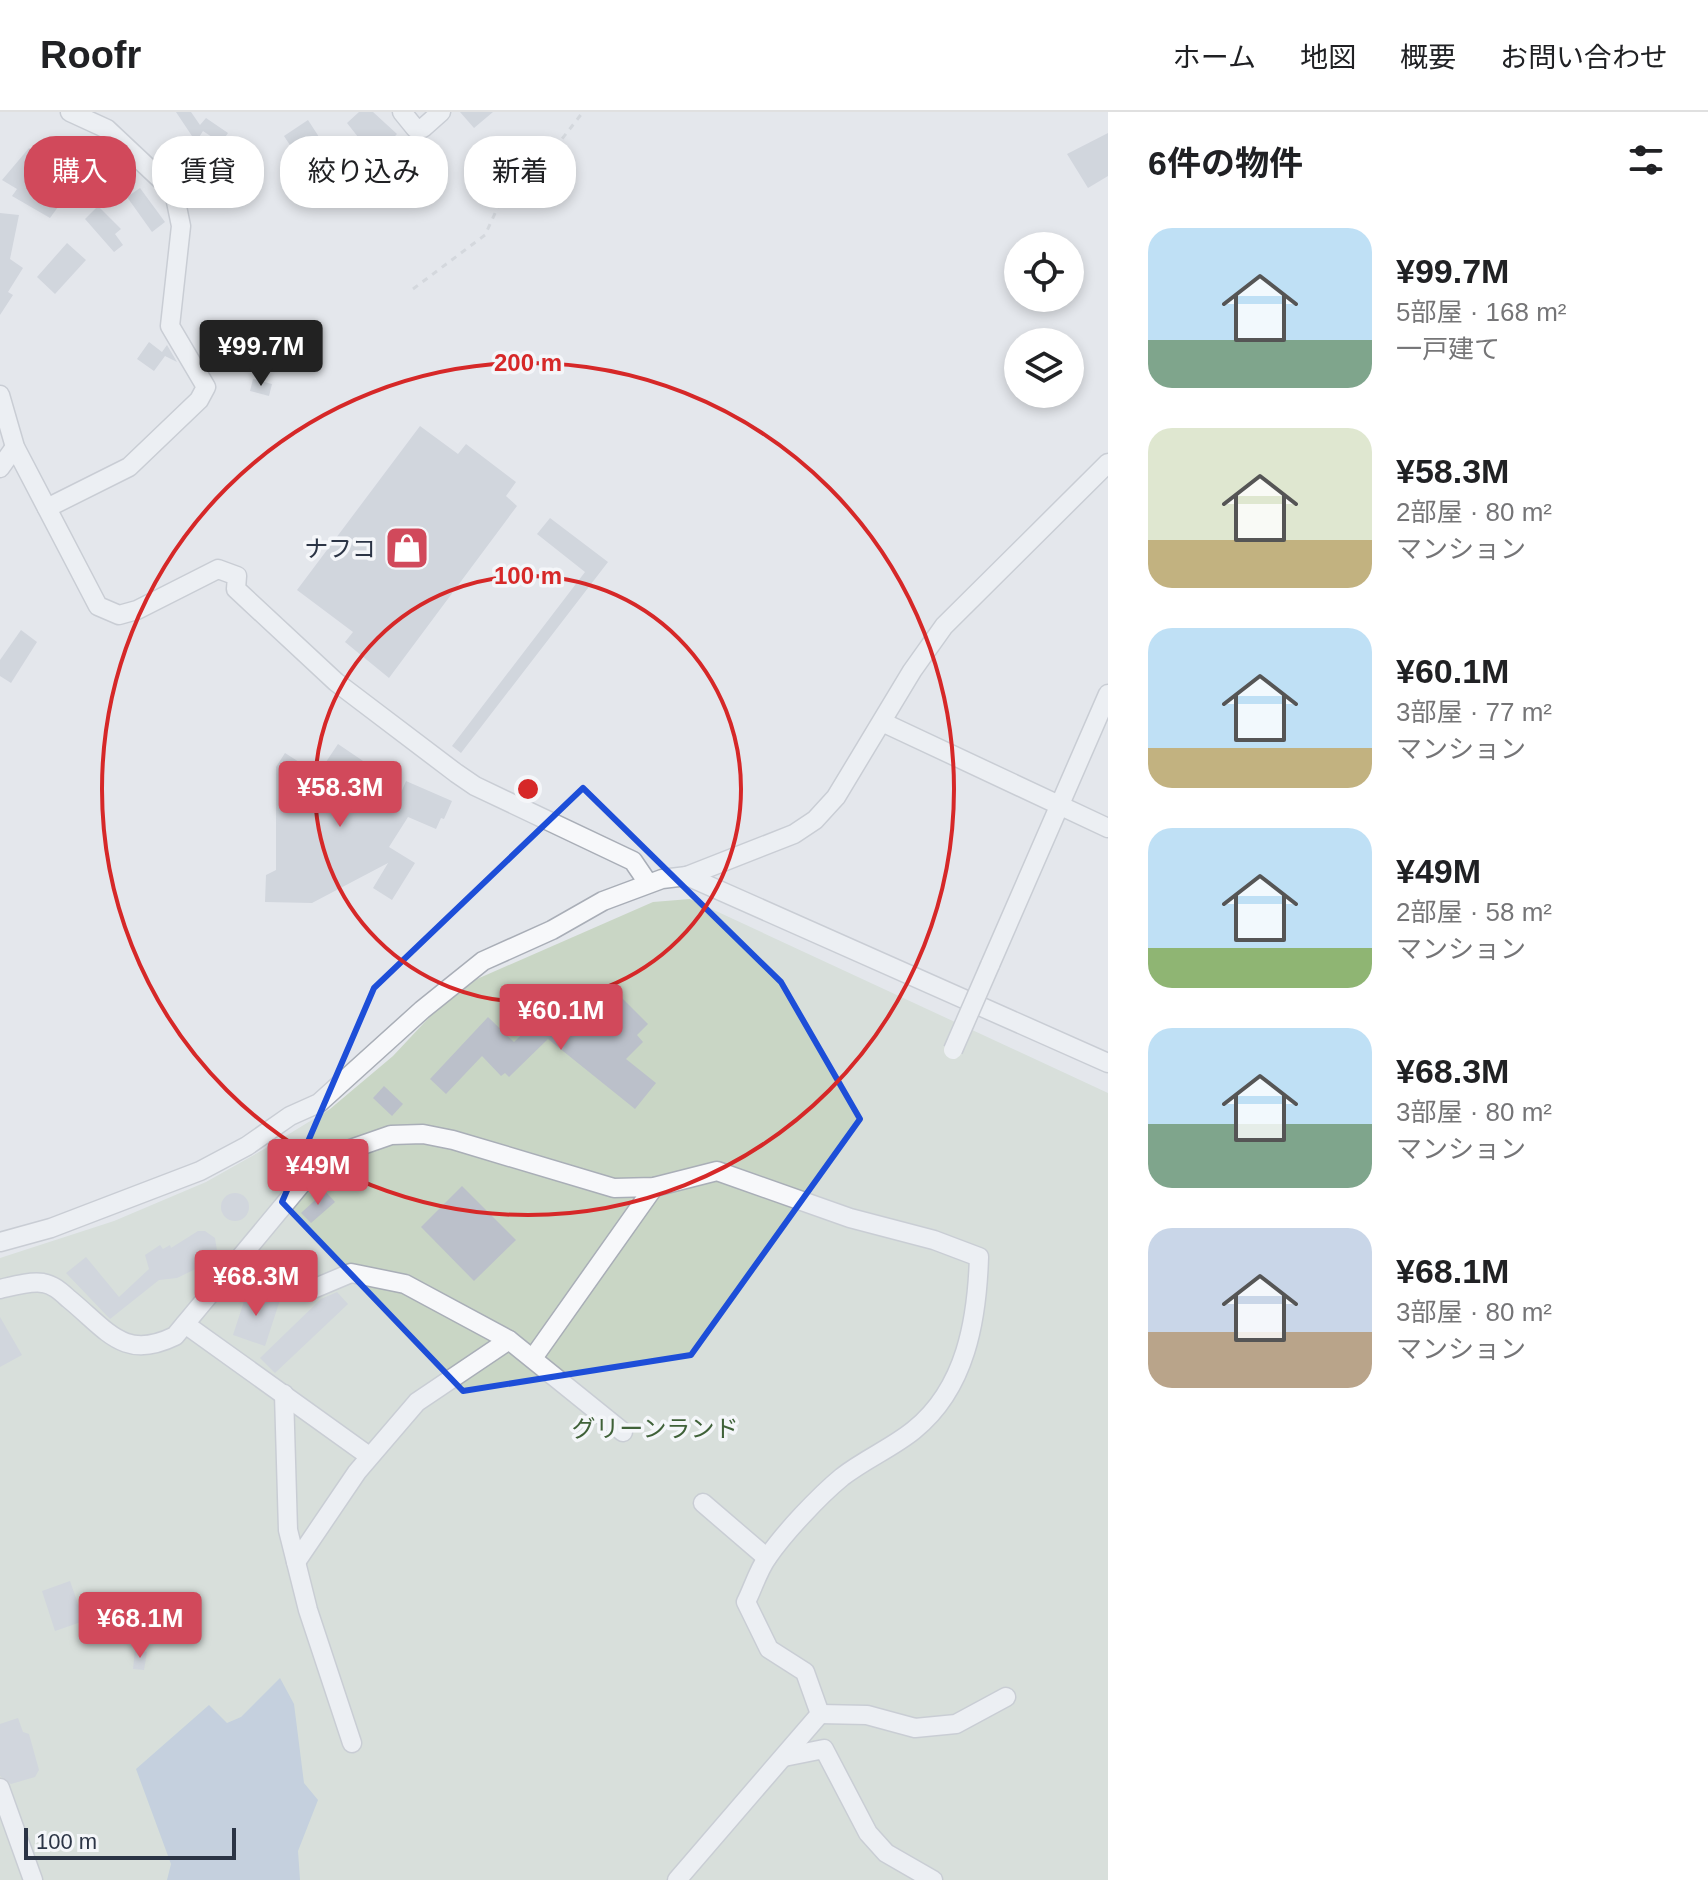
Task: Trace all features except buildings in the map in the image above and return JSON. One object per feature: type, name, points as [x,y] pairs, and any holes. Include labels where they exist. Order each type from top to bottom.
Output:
[{"type":"street","points":[[70,112],[107,129],[152,170]]},
{"type":"street","points":[[402,112],[415,128],[423,128],[441,112]]},
{"type":"street","points":[[47,508],[129,467],[204,394],[206,387],[200,372],[179,345],[170,326],[181,226],[180,208]]},
{"type":"street","points":[[0,395],[15,447],[98,606],[119,615],[137,610],[218,569],[237,576],[236,589],[336,682],[456,773],[475,786],[633,861],[648,883]]},
{"type":"street","points":[[0,468],[15,447]]},
{"type":"street","points":[[0,1242],[121,1203],[200,1171],[247,1146],[290,1116],[319,1103],[422,1010],[483,961],[552,930],[603,901],[648,883],[687,876],[794,834],[815,820],[836,797],[912,671],[944,626],[1108,463]]},
{"type":"street","points":[[953,1050],[1108,694]]},
{"type":"street","points":[[882,722],[1108,828]]},
{"type":"street","points":[[687,876],[1108,1063]]},
{"type":"street","points":[[0,1289],[41,1283],[55,1288],[121,1342],[138,1348],[153,1347],[175,1336],[322,1159],[391,1135],[423,1134],[453,1140],[614,1188],[654,1187],[717,1171],[850,1218],[934,1240],[979,1257],[978,1291],[971,1334],[960,1369],[942,1400],[913,1431],[841,1478],[767,1558],[746,1602],[769,1649],[805,1672],[820,1714]]},
{"type":"street","points":[[533,1358],[654,1187]]},
{"type":"street","points":[[232,1269],[313,1289],[351,1273],[405,1284],[509,1340],[623,1432]]},
{"type":"street","points":[[185,1324],[369,1456]]},
{"type":"street","points":[[296,1562],[369,1456],[417,1402],[509,1340]]},
{"type":"street","points":[[284,1394],[288,1530],[352,1743]]},
{"type":"street","points":[[703,1503],[767,1558]]},
{"type":"street","points":[[820,1714],[867,1715],[915,1728],[956,1724],[1006,1697]]},
{"type":"street","points":[[677,1880],[820,1714]]},
{"type":"street","points":[[784,1757],[824,1749],[868,1833],[886,1853],[933,1880]]},
{"type":"street","points":[[0,1788],[33,1880]]},
{"type":"path","points":[[413,289],[485,235],[504,194],[544,162],[583,112]]},
{"type":"highlighted area","points":[[583,788],[781,982],[860,1119],[691,1355],[463,1391],[282,1202],[374,988]]},
{"type":"green space","name":"グリーンランド","points":[[690,899],[1108,1093],[1108,1880],[0,1880],[0,1258],[114,1221],[206,1182],[330,1109],[393,1056],[437,1009],[477,979],[653,902]]},
{"type":"water","points":[[280,1678],[294,1704],[304,1783],[318,1800],[298,1851],[300,1880],[167,1880],[171,1864],[136,1769],[209,1705],[227,1723],[241,1717]]},
{"type":"place","name":"ナフコ","points":[[407,548]]}]
